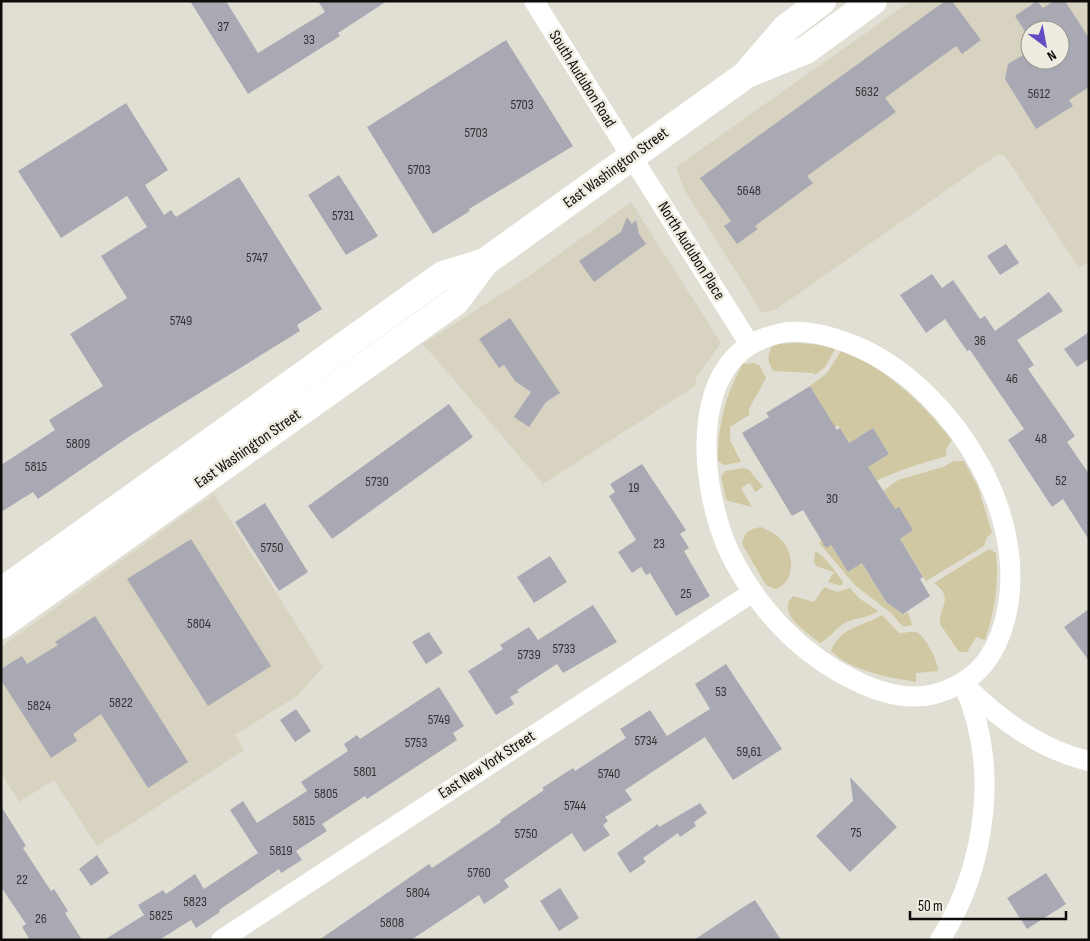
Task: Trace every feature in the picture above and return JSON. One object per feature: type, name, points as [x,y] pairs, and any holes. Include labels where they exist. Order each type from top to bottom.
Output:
[{"type":"main road","name":"East Washington Street","points":[[747,74],[786,28],[822,1]]},
{"type":"main road","name":"East Washington Street","points":[[1,626],[456,301],[485,262],[747,74],[806,50],[873,1]]},
{"type":"main road","name":"East Washington Street","points":[[1,592],[443,275],[485,262]]},
{"type":"street","name":"South Audubon Road","points":[[534,1],[632,157]]},
{"type":"street","name":"North Audubon Place","points":[[632,157],[750,345]]},
{"type":"street","points":[[797,332],[834,338],[862,348],[887,361],[911,379],[940,406],[964,437],[984,472],[998,510],[1006,538],[1010,578],[1006,617],[996,645],[983,668],[963,684],[932,695],[909,697],[881,692],[863,684],[829,666],[806,649],[771,615],[753,592],[736,565],[723,536],[710,493],[706,451],[712,403],[720,378],[742,350],[750,345],[768,336],[797,332]]},
{"type":"street","name":"East New York Street","points":[[221,940],[753,592]]},
{"type":"street","points":[[963,684],[993,711],[1024,733],[1058,751],[1089,762]]},
{"type":"street","points":[[946,937],[974,859],[983,811],[984,774],[980,732],[963,684]]},
{"type":"shaded area","points":[[911,1],[1089,1],[1089,262],[1079,268],[1005,156],[998,154],[775,310],[762,313],[684,189],[676,167]]},
{"type":"shaded area","points":[[631,202],[721,343],[697,376],[695,386],[543,484],[423,344],[529,276]]},
{"type":"shaded area","points":[[799,343],[821,345],[835,349],[825,367],[815,375],[813,373],[773,371],[768,358],[773,344]]},
{"type":"shaded area","points":[[841,351],[874,367],[915,399],[952,440],[946,449],[946,456],[907,468],[873,482],[865,469],[889,454],[873,428],[849,443],[838,425],[831,429],[821,404],[810,386],[827,373]]},
{"type":"shaded area","points":[[754,363],[760,366],[766,378],[749,409],[749,415],[730,427],[730,440],[741,462],[724,465],[718,461],[718,448],[721,423],[727,399],[743,364]]},
{"type":"shaded area","points":[[954,461],[964,461],[978,487],[992,533],[987,537],[984,546],[926,581],[900,539],[913,530],[891,512],[883,491],[898,480],[943,467]]},
{"type":"shaded area","points":[[744,468],[749,470],[763,487],[755,492],[750,483],[741,488],[752,507],[726,499],[721,477],[725,471]]},
{"type":"shaded area","points":[[214,494],[323,667],[297,696],[235,735],[244,750],[97,846],[54,780],[19,802],[1,773],[1,647]]},
{"type":"shaded area","points":[[761,527],[779,538],[788,549],[790,555],[791,569],[789,576],[786,582],[775,589],[766,585],[742,544],[748,532]]},
{"type":"shaded area","points":[[822,541],[831,545],[848,572],[862,563],[886,603],[891,600],[897,610],[904,614],[908,612],[912,625],[903,627],[892,614],[855,585],[819,543]]},
{"type":"shaded area","points":[[989,549],[996,553],[997,575],[994,607],[985,640],[976,637],[967,652],[959,652],[940,624],[945,598],[944,593],[934,583]]},
{"type":"shaded area","points":[[815,551],[834,569],[843,582],[841,586],[828,582],[834,572],[816,566],[814,562]]},
{"type":"shaded area","points":[[824,587],[837,592],[850,588],[859,598],[878,611],[843,624],[820,643],[795,622],[790,615],[788,602],[793,596],[814,602]]},
{"type":"shaded area","points":[[882,615],[899,633],[916,632],[920,634],[931,650],[938,671],[916,673],[916,682],[894,678],[860,669],[831,651],[835,643],[846,632]]},
{"type":"building","points":[[190,1],[226,1],[258,53],[325,12],[318,1],[387,1],[338,33],[340,36],[248,94]]},
{"type":"building","points":[[945,1],[952,1],[981,40],[962,54],[956,46],[885,98],[896,112],[807,176],[813,183],[755,226],[758,229],[737,244],[724,226],[731,221],[700,178]]},
{"type":"building","points":[[1037,1],[1043,8],[1054,1],[1065,1],[1089,38],[1089,87],[1069,100],[1073,106],[1036,129],[1005,79],[1008,64],[1020,57],[1020,70],[1070,70],[1070,20],[1020,20],[1020,24],[1015,16]]},
{"type":"building","points":[[506,40],[573,146],[469,209],[470,211],[433,234],[367,127]]},
{"type":"building","points":[[126,103],[168,170],[145,185],[164,215],[171,210],[176,217],[239,177],[322,309],[297,325],[300,331],[133,434],[38,499],[33,492],[1,512],[1,465],[55,430],[49,420],[103,386],[70,334],[127,298],[101,256],[147,227],[127,196],[61,238],[18,171]]},
{"type":"building","points":[[339,175],[378,236],[346,255],[308,195]]},
{"type":"building","points":[[627,217],[632,224],[636,220],[639,234],[646,244],[594,282],[579,261],[621,232]]},
{"type":"building","points":[[1006,244],[1019,263],[1000,275],[987,256]]},
{"type":"building","points":[[932,274],[942,288],[953,280],[980,319],[985,316],[995,331],[1049,292],[1063,311],[1017,340],[1034,365],[1028,369],[1075,436],[1067,442],[1089,474],[1089,540],[1063,499],[1052,507],[1008,440],[1024,429],[970,350],[967,351],[945,319],[926,333],[900,295]]},
{"type":"building","points":[[510,318],[560,393],[546,402],[529,427],[514,417],[531,392],[515,381],[504,365],[499,368],[479,339]]},
{"type":"building","points":[[1089,332],[1089,359],[1077,367],[1064,349]]},
{"type":"building","points":[[810,386],[837,430],[840,428],[849,443],[873,428],[889,454],[868,467],[895,509],[899,507],[913,530],[900,539],[923,577],[920,579],[930,596],[903,614],[886,602],[862,563],[848,572],[831,545],[826,548],[803,510],[792,516],[742,433],[769,417],[766,413]]},
{"type":"building","points":[[449,404],[473,437],[332,539],[308,506]]},
{"type":"building","points":[[642,464],[686,530],[680,534],[689,548],[684,551],[710,596],[676,616],[650,573],[646,575],[641,567],[632,573],[618,552],[636,540],[609,496],[615,492],[610,484]]},
{"type":"building","points":[[265,503],[308,572],[279,591],[235,522]]},
{"type":"building","points":[[191,539],[271,666],[208,706],[127,579]]},
{"type":"building","points":[[550,556],[567,582],[534,603],[517,577]]},
{"type":"building","points":[[593,605],[617,642],[563,673],[557,664],[517,690],[519,692],[510,697],[514,704],[496,715],[468,671],[503,649],[500,645],[529,627],[538,640]]},
{"type":"building","points":[[1089,609],[1089,661],[1064,627]]},
{"type":"building","points":[[95,616],[188,762],[148,788],[101,714],[73,734],[77,741],[51,758],[1,680],[1,669],[22,656],[27,664],[58,645],[55,642]]},
{"type":"building","points":[[429,632],[443,653],[426,664],[412,642]]},
{"type":"building","points":[[726,664],[782,749],[733,780],[705,737],[625,790],[632,800],[605,817],[608,821],[603,825],[610,835],[584,852],[572,833],[504,880],[509,887],[484,904],[479,895],[411,940],[319,940],[429,864],[432,868],[501,822],[500,820],[544,790],[542,788],[573,768],[575,771],[626,738],[620,729],[650,710],[667,736],[710,709],[695,684]]},
{"type":"building","points":[[439,687],[464,726],[453,733],[457,740],[367,799],[365,796],[322,824],[327,831],[296,851],[302,860],[281,873],[279,869],[196,928],[191,920],[159,940],[104,940],[144,915],[138,905],[163,890],[166,894],[195,874],[204,889],[258,853],[230,810],[243,801],[257,823],[307,791],[301,782],[348,751],[344,744],[357,735],[360,739]]},
{"type":"building","points":[[296,709],[311,731],[295,742],[280,720]]},
{"type":"building","points":[[850,777],[897,827],[850,872],[816,836],[853,801]]},
{"type":"building","points":[[700,803],[707,813],[694,822],[696,826],[680,837],[678,833],[643,858],[646,862],[630,873],[617,853],[658,824],[659,827]]},
{"type":"building","points":[[1,806],[26,846],[23,848],[51,891],[54,889],[68,911],[65,913],[82,940],[30,940],[22,927],[26,924],[1,887]]},
{"type":"building","points":[[97,855],[109,873],[91,886],[79,869]]},
{"type":"building","points":[[1046,873],[1066,904],[1027,929],[1007,898]]},
{"type":"building","points":[[560,888],[579,918],[559,931],[540,901]]},
{"type":"building","points":[[755,900],[781,940],[694,940],[742,908]]}]
